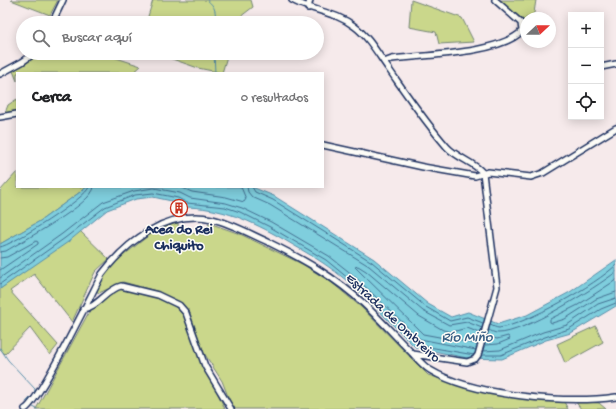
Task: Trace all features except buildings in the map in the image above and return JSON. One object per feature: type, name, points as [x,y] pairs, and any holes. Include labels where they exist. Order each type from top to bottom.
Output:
[{"type":"street","points":[[55,16],[63,0]]},
{"type":"street","points":[[292,0],[308,8],[348,21],[365,37],[434,132],[450,150],[483,173],[497,287],[478,355],[472,361],[467,362],[413,354]]},
{"type":"street","points":[[308,8],[310,0]]},
{"type":"street","points":[[384,62],[392,59],[470,51],[493,46],[512,39],[522,31],[523,27],[519,20],[495,0]]},
{"type":"street","points":[[0,74],[25,60]]},
{"type":"street","points":[[604,66],[616,64]]},
{"type":"street","points":[[0,117],[16,114]]},
{"type":"street","points":[[324,145],[423,167],[476,176],[483,173],[536,176],[580,151],[616,128]]},
{"type":"street","name":"Estrada de Ombreiro","points":[[25,409],[34,400],[41,388],[83,308],[109,264],[149,230],[164,222],[211,219],[283,249],[329,275],[366,306],[429,370],[450,379],[495,392],[521,396],[596,400],[616,397]]},
{"type":"street","points":[[83,308],[89,308],[108,293],[121,286],[158,295],[179,305],[186,313],[205,366],[231,409]]},
{"type":"green space","points":[[11,0],[58,0],[50,15]]},
{"type":"green space","points":[[153,0],[251,0],[253,7],[241,16],[148,16]]},
{"type":"green space","points":[[411,0],[462,18],[474,42],[439,44],[436,32],[409,27]]},
{"type":"green space","points":[[499,0],[536,0],[534,12],[520,12],[520,17]]},
{"type":"green space","points":[[29,60],[123,60],[141,66],[134,72],[16,72],[16,78],[13,71]]},
{"type":"green space","points":[[175,60],[226,60],[222,72],[198,68]]},
{"type":"green space","points":[[16,100],[16,110],[5,113],[8,105]]},
{"type":"green space","points":[[16,173],[16,188],[86,188],[40,221],[0,244],[0,191]]},
{"type":"green space","points":[[178,223],[179,233],[207,234],[209,223],[240,234],[302,264],[331,282],[361,307],[428,375],[466,386],[520,398],[564,402],[568,409],[233,409],[222,381],[204,353],[189,311],[176,301],[156,291],[123,282],[99,293],[96,291],[108,270],[119,259],[153,232],[163,226]]},
{"type":"green space","points":[[80,231],[109,259],[95,272],[72,322],[34,274],[10,291],[58,345],[50,355],[30,328],[5,354],[0,349],[0,289]]},
{"type":"green space","points":[[120,289],[152,296],[173,305],[182,313],[188,320],[192,338],[225,409],[36,409],[89,312],[111,293]]},
{"type":"green space","points":[[596,326],[603,342],[565,363],[557,344]]},
{"type":"green space","points":[[575,401],[599,403],[606,409],[581,409]]},
{"type":"water","name":"Río Miño","points":[[86,188],[254,188],[274,196],[374,259],[428,304],[451,317],[468,312],[498,324],[527,315],[570,292],[616,260],[616,306],[571,333],[546,340],[502,359],[467,358],[415,347],[348,281],[318,260],[283,239],[259,226],[223,212],[210,209],[183,207],[181,203],[153,197],[136,199],[107,210],[68,242],[0,289],[0,244],[40,221]]},
{"type":"waterway","points":[[207,0],[215,10],[215,16]]},
{"type":"waterway","points":[[214,60],[215,72]]},
{"type":"waterway","points":[[0,348],[8,360],[35,389],[34,394],[26,402]]},
{"type":"waterway","points":[[33,407],[37,409]]},
{"type":"place","name":"Acea do Rei Chiquito","points":[[179,208]]}]
